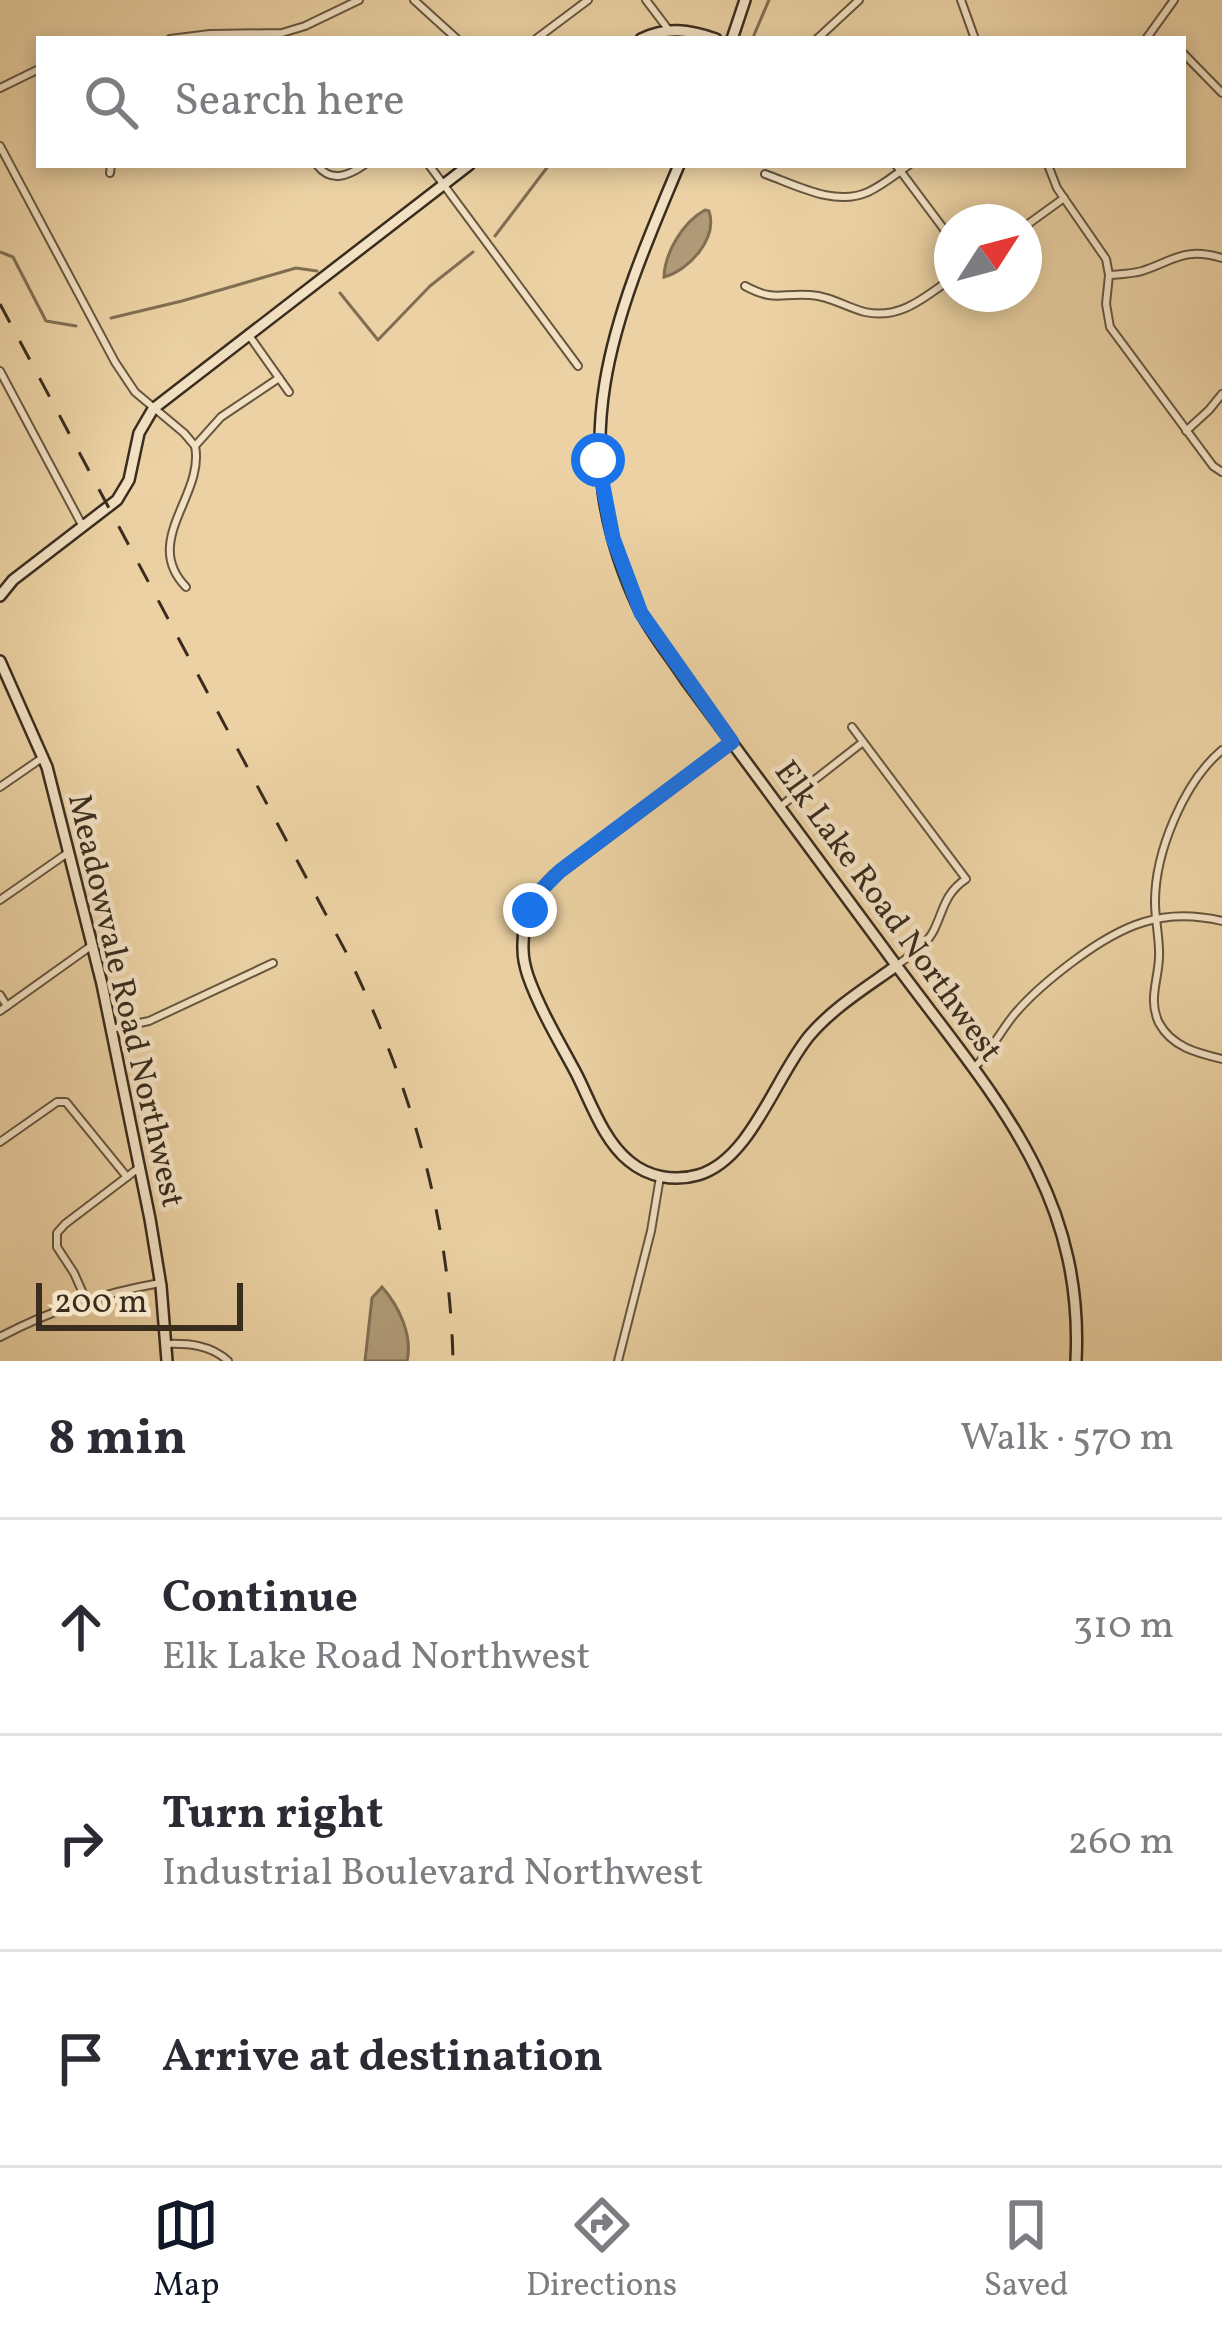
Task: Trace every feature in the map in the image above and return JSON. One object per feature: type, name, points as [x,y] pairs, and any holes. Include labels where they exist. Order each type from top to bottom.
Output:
[{"type":"street","points":[[194,36],[282,34],[359,0]]},
{"type":"street","points":[[414,0],[454,36]]},
{"type":"street","points":[[540,36],[588,0]]},
{"type":"street","points":[[646,0],[668,29]]},
{"type":"street","points":[[733,36],[745,0]]},
{"type":"street","points":[[820,36],[859,0]]},
{"type":"street","points":[[1149,36],[1174,0]]},
{"type":"street","points":[[963,1],[973,36]]},
{"type":"street","points":[[649,36],[668,29],[702,36]]},
{"type":"street","points":[[1154,31],[1160,36]]},
{"type":"street","points":[[1186,56],[1222,93]]},
{"type":"street","points":[[0,88],[36,70]]},
{"type":"street","points":[[0,146],[115,362],[135,392],[195,446],[196,466],[169,552],[176,576],[186,587]]},
{"type":"street","points":[[320,168],[338,177],[360,168]]},
{"type":"street","points":[[431,168],[578,366]]},
{"type":"street","points":[[1,591],[122,494],[139,433],[153,409],[464,168]]},
{"type":"street","name":"Elk Lake Road Northwest","points":[[679,168],[614,332],[599,416],[598,460],[613,538],[641,613],[1023,1139],[1061,1228],[1072,1273],[1076,1361]]},
{"type":"street","points":[[765,174],[822,194],[849,197],[873,190],[898,168],[934,216]]},
{"type":"street","points":[[1049,168],[1106,259],[1110,327],[1222,472]]},
{"type":"street","points":[[1042,213],[1064,198]]},
{"type":"street","points":[[1109,275],[1145,270],[1186,254],[1222,257]]},
{"type":"street","points":[[745,286],[766,297],[822,296],[882,314],[900,311],[934,290]]},
{"type":"street","points":[[248,334],[289,392]]},
{"type":"street","points":[[0,371],[82,526]]},
{"type":"street","points":[[195,446],[221,417],[279,378]]},
{"type":"street","points":[[1186,431],[1222,394]]},
{"type":"street","name":"Meadowvale Road Northwest","points":[[1,668],[43,758],[59,807],[140,1167],[160,1283],[167,1361]]},
{"type":"street","points":[[732,742],[549,880],[535,899],[524,933],[528,979],[606,1130],[629,1161],[660,1177],[699,1175],[727,1160],[809,1035],[926,941],[945,898],[966,879],[852,727]]},
{"type":"street","points":[[780,807],[863,742]]},
{"type":"street","points":[[1222,750],[1199,777],[1165,844],[1157,876],[1159,961],[1153,995],[1158,1021],[1168,1035],[1182,1046],[1222,1059]]},
{"type":"street","points":[[0,787],[43,758]]},
{"type":"street","points":[[0,900],[69,852]]},
{"type":"street","points":[[974,1068],[1013,1015],[1058,972],[1108,935],[1156,918],[1198,916],[1222,921]]},
{"type":"street","points":[[0,994],[4,1008],[91,946]]},
{"type":"street","points":[[111,1029],[149,1021],[273,963]]},
{"type":"street","points":[[0,1142],[57,1102],[66,1102],[127,1177]]},
{"type":"street","points":[[86,1300],[58,1247],[57,1233],[140,1167]]},
{"type":"street","points":[[618,1361],[660,1177]]},
{"type":"street","points":[[0,1337],[86,1300],[160,1283]]},
{"type":"street","points":[[166,1344],[190,1342],[229,1361]]},
{"type":"shaded area","points":[[705,210],[711,222],[699,252],[664,277],[677,239]]},
{"type":"shaded area","points":[[382,1287],[403,1322],[407,1361],[365,1361],[372,1298]]},
{"type":"waterway","points":[[754,35],[769,0]]},
{"type":"waterway","points":[[495,236],[547,168]]},
{"type":"waterway","points":[[0,252],[13,257],[46,321],[76,326]]},
{"type":"waterway","points":[[340,293],[378,340],[430,286],[473,252]]},
{"type":"waterway","points":[[111,318],[296,268],[317,271]]},
{"type":"railway","points":[[0,304],[370,1003],[407,1101],[435,1203],[453,1361]]},
{"type":"route","points":[[530,910],[549,880],[732,742],[641,613],[607,518],[598,460]]}]
